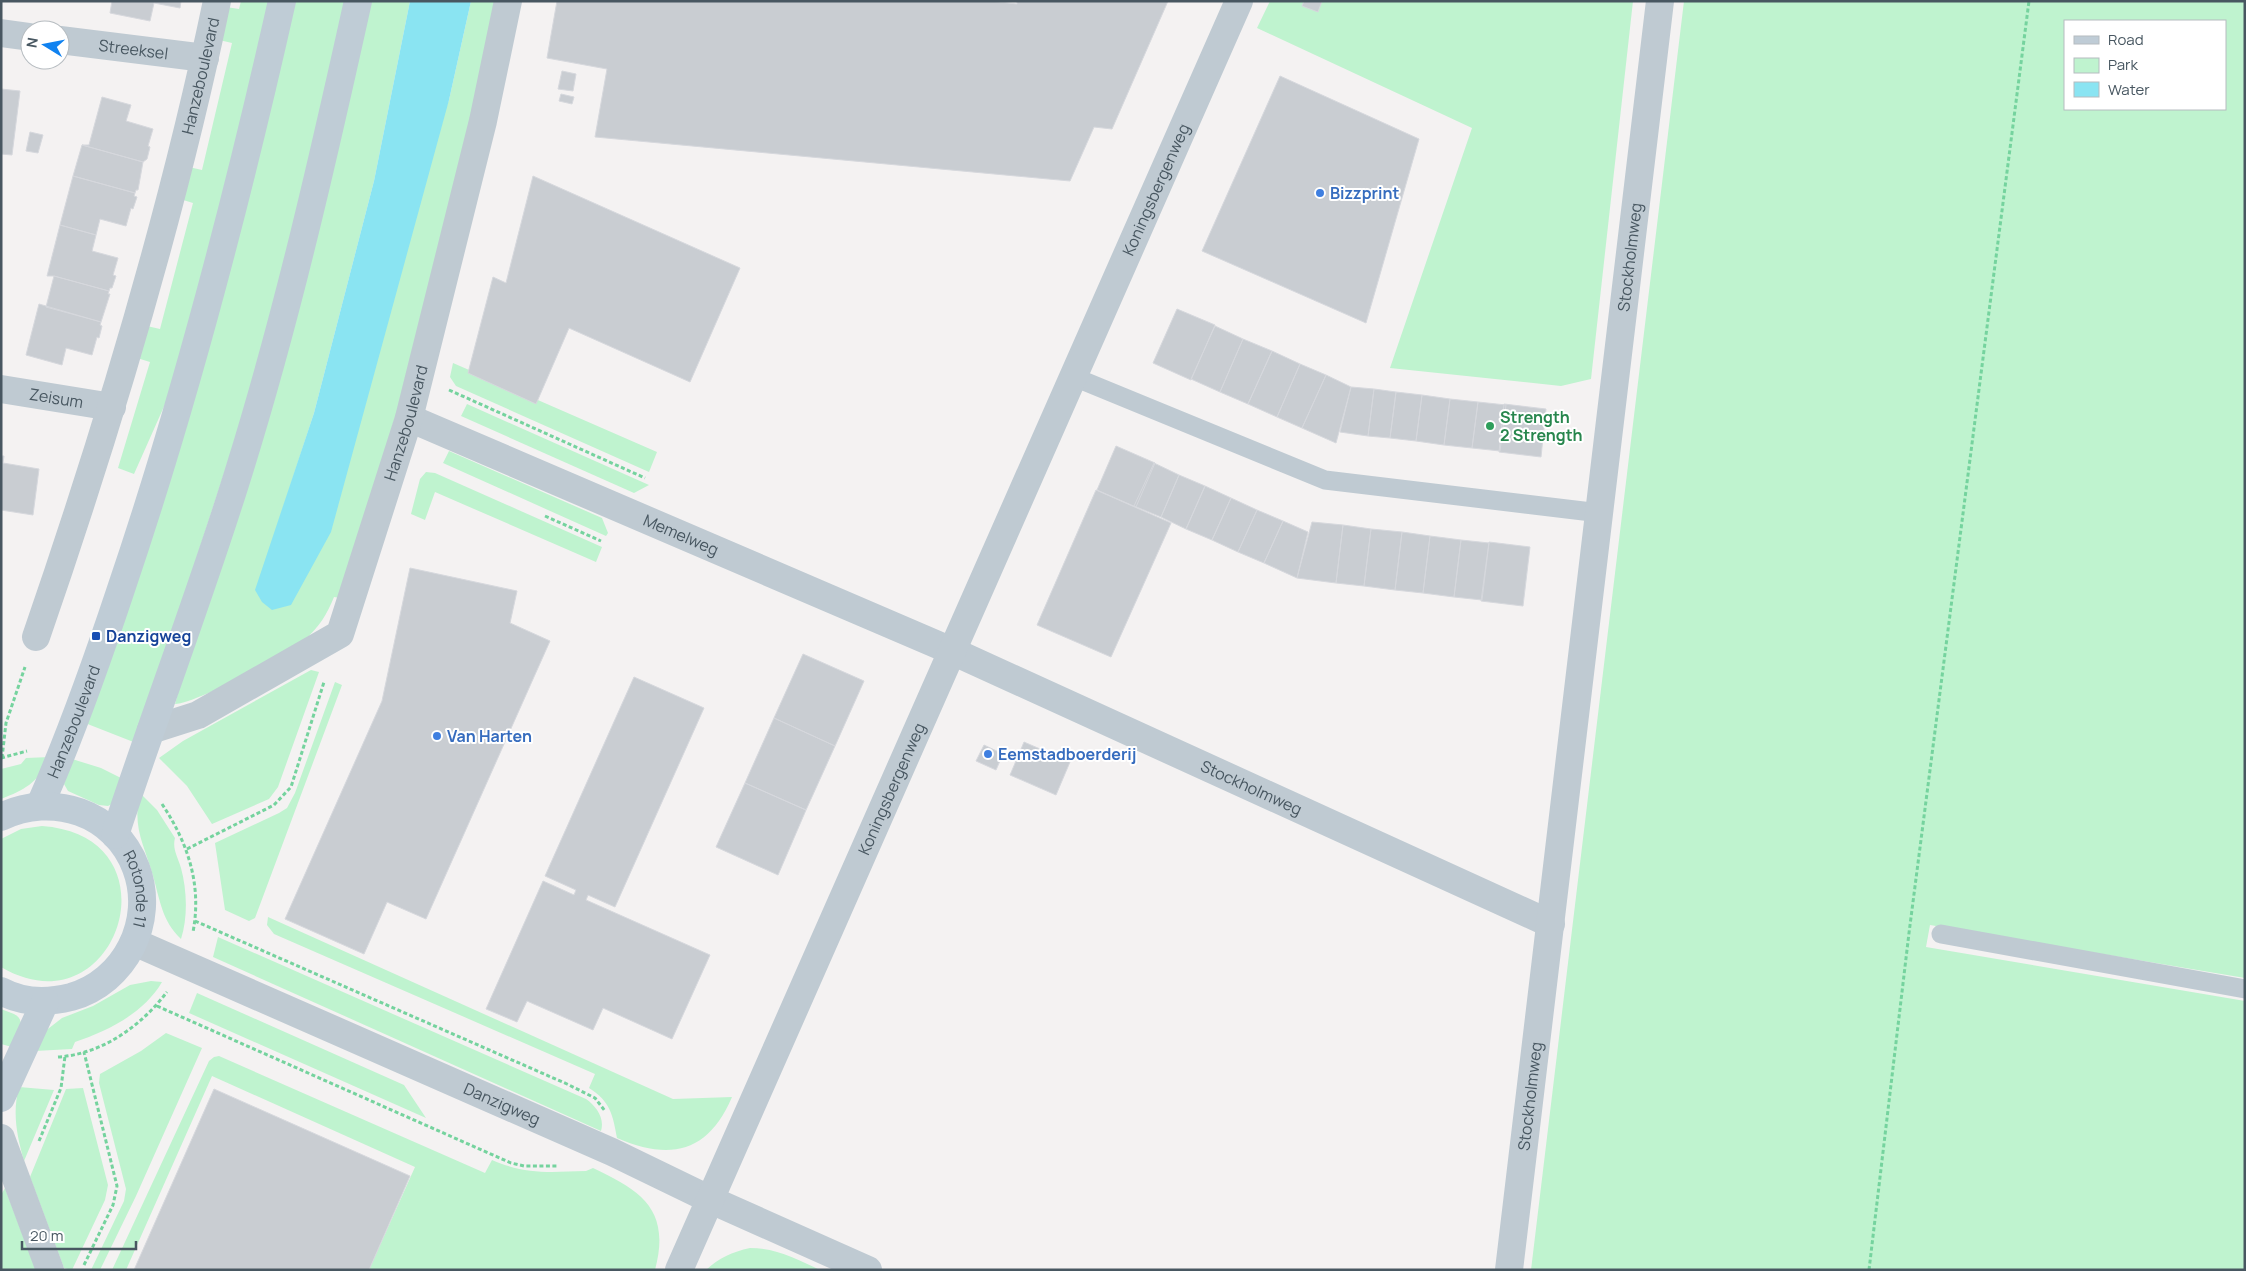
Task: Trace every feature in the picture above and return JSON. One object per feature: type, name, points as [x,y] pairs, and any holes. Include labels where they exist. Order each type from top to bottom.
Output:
[{"type":"main road","name":"Hanzeboulevard","points":[[40,805],[64,750],[90,680],[171,438],[226,239],[282,1]]},
{"type":"main road","points":[[115,835],[197,600],[240,469],[317,187],[358,1]]},
{"type":"main road","name":"Rotonde 11","points":[[1,817],[15,810],[40,805],[66,807],[89,816],[115,835],[125,846],[136,868],[142,891],[142,915],[134,942],[123,962],[105,980],[82,994],[45,1002],[1,991]]},
{"type":"main road","points":[[1,1098],[45,1002]]},
{"type":"street","name":"Hanzeboulevard","points":[[36,637],[112,407],[159,241],[205,58],[217,1]]},
{"type":"street","name":"Hanzeboulevard","points":[[340,634],[409,418],[420,377],[484,121],[508,1]]},
{"type":"street","name":"Koningsbergenweg","points":[[679,1270],[1239,1]]},
{"type":"street","name":"Stockholmweg","points":[[1509,1270],[1660,1]]},
{"type":"street","points":[[1,33],[20,36]]},
{"type":"street","name":"Streeksel","points":[[70,41],[205,58]]},
{"type":"street","name":"Zeisum","points":[[1,389],[112,407]]},
{"type":"street","name":"Memelweg","points":[[409,418],[952,651]]},
{"type":"street","points":[[151,730],[198,715],[340,634]]},
{"type":"street","name":"Stockholmweg","points":[[952,651],[1550,924]]},
{"type":"street","name":"Danzigweg","points":[[134,942],[612,1152],[711,1200],[868,1270]]},
{"type":"street","points":[[1,1138],[50,1270]]},
{"type":"lane","points":[[1074,377],[1325,480],[1600,513]]},
{"type":"lane","points":[[1941,934],[2245,989]]},
{"type":"path","points":[[1869,1270],[1909,933],[2029,1]]},
{"type":"path","points":[[420,377],[645,478]]},
{"type":"path","points":[[187,849],[274,805],[291,787],[340,634]]},
{"type":"path","points":[[2,758],[6,722],[36,637]]},
{"type":"path","points":[[81,1270],[113,1205],[117,1186],[84,1052]]},
{"type":"path","points":[[15,1175],[27,1168],[61,1088],[65,1056]]},
{"type":"green space","points":[[241,1],[272,1],[182,366],[134,474],[118,468],[150,362],[137,358],[147,326],[160,329],[193,203],[180,199],[189,167],[202,170],[232,43],[219,40],[226,7],[239,9]]},
{"type":"green space","points":[[293,1],[349,1],[265,348],[136,743],[85,723]]},
{"type":"green space","points":[[370,1],[410,1],[374,181],[314,413],[256,590],[449,100],[471,1],[498,1],[477,101],[400,401],[340,598],[334,597],[318,626],[294,647],[261,667],[220,688],[186,702],[175,704]]},
{"type":"green space","points":[[1270,1],[1633,1],[1591,379],[1561,386],[1390,368],[1472,128],[1257,28]]},
{"type":"green space","points":[[1684,1],[2245,1],[2245,978],[1930,925],[1926,947],[2245,1001],[2245,1270],[1531,1270]]},
{"type":"green space","points":[[453,363],[657,452],[649,472],[456,386],[450,377]]},
{"type":"green space","points":[[467,404],[649,485],[634,493],[461,416]]},
{"type":"green space","points":[[449,451],[602,518],[608,533],[606,536],[443,463]]},
{"type":"green space","points":[[426,472],[435,473],[602,547],[596,562],[435,492],[425,520],[411,514],[420,479]]},
{"type":"green space","points":[[311,670],[319,672],[278,787],[269,799],[212,824],[187,786],[159,758],[183,741]]},
{"type":"green space","points":[[335,682],[342,685],[255,918],[249,921],[225,910],[215,843],[287,808],[295,793]]},
{"type":"green space","points":[[50,757],[46,766],[31,784],[1,799],[1,769],[21,764],[26,758]]},
{"type":"green space","points":[[72,759],[101,768],[123,779],[112,804],[108,806],[99,805],[68,791],[64,784]]},
{"type":"green space","points":[[140,793],[157,810],[175,838],[175,849],[185,885],[186,913],[181,939],[170,925],[162,910],[140,836],[137,816]]},
{"type":"green space","points":[[42,826],[85,838],[111,862],[121,893],[117,926],[102,955],[76,975],[42,981],[1,967],[1,839],[21,829]]},
{"type":"green space","points":[[268,917],[673,1099],[732,1097],[722,1116],[711,1130],[699,1141],[685,1147],[670,1150],[654,1149],[617,1138],[614,1122],[606,1103],[589,1088],[595,1074],[274,934],[267,925]]},
{"type":"green space","points":[[218,937],[586,1099],[593,1105],[601,1117],[601,1131],[213,957]]},
{"type":"green space","points":[[151,981],[162,982],[145,1003],[124,1019],[100,1032],[75,1042],[72,1049],[35,1051],[44,1032],[62,1018],[93,1006],[130,985]]},
{"type":"green space","points":[[197,993],[404,1085],[426,1118],[189,1013]]},
{"type":"green space","points":[[1,1009],[14,1014],[20,1021],[19,1034],[12,1047],[1,1044]]},
{"type":"green space","points":[[166,1033],[202,1048],[136,1196],[100,1270],[91,1270],[124,1201],[126,1189],[99,1083],[100,1074],[141,1051]]},
{"type":"green space","points":[[219,1056],[485,1173],[492,1160],[516,1168],[538,1172],[586,1171],[593,1168],[626,1185],[648,1205],[655,1217],[659,1232],[659,1249],[655,1270],[369,1270],[415,1167],[212,1076],[126,1270],[112,1270],[209,1061]]},
{"type":"green space","points":[[19,1087],[54,1090],[24,1161],[16,1124]]},
{"type":"green space","points":[[83,1088],[108,1185],[105,1200],[72,1270],[64,1268],[30,1177],[66,1089]]},
{"type":"green space","points":[[5,1188],[35,1270],[1,1270],[1,1195]]},
{"type":"green space","points":[[750,1248],[778,1252],[820,1270],[706,1270],[726,1256]]},
{"type":"water","points":[[410,1],[471,1],[449,100],[331,532],[291,605],[272,610],[262,602],[255,590],[314,413],[374,181]]},
{"type":"building","points":[[112,1],[181,1],[180,8],[154,3],[150,21],[110,13]]},
{"type":"building","points":[[557,1],[990,1],[1017,4],[1017,1],[1168,1],[1112,129],[1094,127],[1070,181],[595,137],[607,69],[547,58]]},
{"type":"building","points":[[1304,1],[1322,1],[1318,12],[1302,6]]},
{"type":"building","points":[[562,71],[576,74],[573,91],[558,89]]},
{"type":"building","points":[[1280,76],[1419,139],[1366,323],[1202,251]]},
{"type":"building","points":[[1,89],[20,91],[12,155],[1,154]]},
{"type":"building","points":[[561,94],[574,97],[572,104],[559,101]]},
{"type":"building","points":[[102,97],[131,105],[126,121],[153,129],[148,146],[150,147],[147,159],[143,162],[82,145],[89,145]]},
{"type":"building","points":[[30,132],[43,135],[38,153],[26,151]]},
{"type":"building","points":[[82,145],[143,162],[138,190],[135,193],[73,176]]},
{"type":"building","points":[[73,176],[135,193],[134,196],[137,197],[133,209],[131,208],[126,226],[100,219],[96,235],[60,225]]},
{"type":"building","points":[[533,176],[740,268],[690,382],[569,328],[536,404],[468,373],[493,277],[506,283]]},
{"type":"building","points":[[60,225],[96,235],[92,251],[118,258],[113,275],[116,276],[109,291],[54,276],[47,276]]},
{"type":"building","points":[[54,276],[109,291],[108,294],[110,294],[101,322],[46,307]]},
{"type":"building","points":[[39,304],[101,322],[99,338],[97,337],[92,355],[66,348],[62,365],[26,355]]},
{"type":"building","points":[[1177,309],[1215,325],[1191,380],[1153,363]]},
{"type":"building","points":[[1215,326],[1243,339],[1220,392],[1191,379]]},
{"type":"building","points":[[1243,339],[1272,351],[1248,404],[1220,392]]},
{"type":"building","points":[[1272,351],[1300,364],[1277,417],[1248,404]]},
{"type":"building","points":[[1300,364],[1326,375],[1302,428],[1277,417]]},
{"type":"building","points":[[1326,375],[1351,387],[1336,443],[1302,428]]},
{"type":"building","points":[[1351,387],[1374,389],[1368,436],[1340,432]]},
{"type":"building","points":[[1374,389],[1396,392],[1390,438],[1368,436]]},
{"type":"building","points":[[1396,392],[1422,395],[1416,441],[1390,438]]},
{"type":"building","points":[[1422,395],[1450,399],[1444,445],[1416,441]]},
{"type":"building","points":[[1450,399],[1478,402],[1472,448],[1444,445]]},
{"type":"building","points":[[1478,402],[1506,405],[1500,451],[1472,448]]},
{"type":"building","points":[[1504,404],[1546,409],[1541,457],[1499,452]]},
{"type":"building","points":[[1116,446],[1155,463],[1136,507],[1097,490]]},
{"type":"building","points":[[1,456],[4,456],[3,463],[39,469],[33,515],[1,510]]},
{"type":"building","points":[[1154,463],[1179,475],[1161,517],[1134,506]]},
{"type":"building","points":[[1179,475],[1205,486],[1186,529],[1161,517]]},
{"type":"building","points":[[1205,486],[1231,498],[1212,540],[1186,529]]},
{"type":"building","points":[[1096,490],[1171,523],[1111,657],[1037,625]]},
{"type":"building","points":[[1231,498],[1257,510],[1238,552],[1212,540]]},
{"type":"building","points":[[1257,510],[1283,521],[1264,563],[1238,552]]},
{"type":"building","points":[[1283,521],[1308,532],[1297,578],[1264,563]]},
{"type":"building","points":[[1312,522],[1343,525],[1336,583],[1297,578]]},
{"type":"building","points":[[1343,525],[1371,529],[1364,586],[1336,583]]},
{"type":"building","points":[[1371,529],[1402,532],[1395,590],[1364,586]]},
{"type":"building","points":[[1402,532],[1430,536],[1423,593],[1395,590]]},
{"type":"building","points":[[1430,536],[1461,540],[1454,597],[1423,593]]},
{"type":"building","points":[[1461,540],[1489,543],[1482,600],[1454,597]]},
{"type":"building","points":[[1489,542],[1530,547],[1523,606],[1481,601]]},
{"type":"building","points":[[410,568],[517,591],[510,623],[550,641],[426,919],[387,902],[364,954],[285,919],[382,701]]},
{"type":"building","points":[[803,654],[864,681],[835,746],[774,718]]},
{"type":"building","points":[[634,677],[704,708],[615,907],[588,895],[586,900],[710,955],[672,1039],[603,1008],[593,1030],[527,1001],[517,1022],[486,1009],[543,881],[574,895],[576,890],[545,876]]},
{"type":"building","points":[[774,718],[835,746],[806,810],[745,783]]},
{"type":"building","points":[[1024,742],[1070,762],[1056,795],[1010,775]]},
{"type":"building","points":[[984,745],[1003,754],[996,770],[976,761]]},
{"type":"building","points":[[745,783],[806,810],[778,875],[716,847]]},
{"type":"building","points":[[214,1089],[410,1176],[369,1270],[134,1270]]},
{"type":"place","name":"Bizzprint","points":[[1320,193]]},
{"type":"place","name":"Strength 2 Strength","points":[[1490,426]]},
{"type":"place","name":"Danzigweg","points":[[96,636]]},
{"type":"place","name":"Van Harten","points":[[437,736]]},
{"type":"place","name":"Eemstadboerderij","points":[[988,754]]}]
